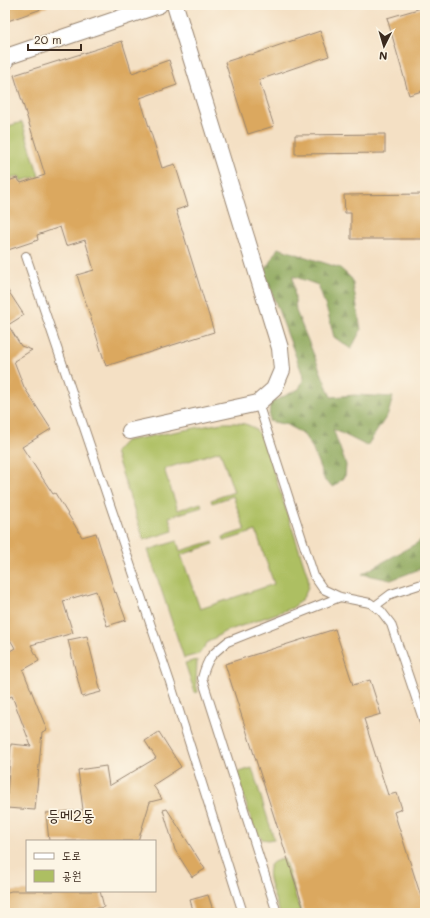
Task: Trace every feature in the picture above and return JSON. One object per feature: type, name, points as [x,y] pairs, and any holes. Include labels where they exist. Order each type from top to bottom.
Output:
[{"type":"street","points":[[5,62],[6,57],[159,5]]},
{"type":"street","points":[[130,431],[258,404],[274,389],[282,370],[280,348],[175,5]]},
{"type":"lane","points":[[26,256],[170,682],[243,913]]},
{"type":"lane","points":[[258,404],[314,576],[323,589],[340,597],[370,603],[375,606],[391,624],[425,724]]},
{"type":"lane","points":[[375,606],[391,594],[425,583]]},
{"type":"lane","points":[[275,913],[202,678],[206,663],[214,652],[227,642],[340,597]]},
{"type":"green space","points":[[22,122],[39,176],[21,181],[19,176],[6,180],[5,127]]},
{"type":"green space","points":[[278,248],[340,268],[352,279],[361,330],[351,349],[334,337],[328,313],[318,285],[293,276],[296,311],[331,397],[355,395],[393,397],[388,414],[367,446],[333,429],[346,465],[345,476],[334,487],[325,481],[312,447],[304,435],[288,425],[269,421],[270,403],[299,389],[304,378],[264,272]]},
{"type":"green space","points":[[222,423],[246,424],[255,429],[263,439],[308,577],[308,587],[305,595],[292,608],[224,632],[208,642],[199,654],[184,658],[148,550],[177,541],[180,551],[213,541],[214,544],[181,555],[200,609],[274,584],[256,531],[224,541],[223,537],[245,530],[233,496],[212,503],[211,500],[234,492],[220,451],[164,469],[178,510],[201,503],[202,507],[169,517],[173,531],[144,540],[115,452],[125,441]]},
{"type":"green space","points":[[425,537],[425,567],[391,580],[362,574],[417,543]]},
{"type":"green space","points":[[197,660],[196,683],[198,692],[195,693],[185,663]]},
{"type":"green space","points":[[252,768],[274,839],[262,839],[255,831],[236,773]]},
{"type":"green space","points":[[284,859],[301,913],[280,913],[272,889],[269,876],[270,866],[278,860]]},
{"type":"building","points":[[5,5],[47,5],[47,7],[5,22]]},
{"type":"building","points":[[425,7],[425,90],[409,95],[387,18]]},
{"type":"building","points":[[320,31],[329,56],[259,80],[274,126],[248,134],[225,62],[250,54],[251,55]]},
{"type":"building","points":[[122,41],[132,73],[169,60],[177,85],[140,98],[162,168],[175,164],[188,206],[176,210],[214,332],[106,366],[77,275],[94,270],[85,240],[66,246],[60,227],[37,235],[38,240],[5,251],[5,182],[17,178],[21,183],[45,175],[14,75]]},
{"type":"building","points":[[385,134],[385,153],[295,154],[295,135]]},
{"type":"building","points":[[425,194],[425,239],[351,239],[351,213],[345,213],[344,195]]},
{"type":"building","points":[[5,286],[24,315],[8,325],[21,346],[32,350],[14,361],[24,387],[51,429],[22,447],[53,494],[55,493],[82,537],[96,533],[115,593],[116,592],[126,620],[107,626],[96,591],[63,601],[73,633],[31,645],[39,661],[23,670],[47,730],[42,732],[35,810],[6,808],[11,744],[31,746],[12,696],[5,699],[5,654],[15,648],[5,631]]},
{"type":"building","points":[[335,629],[353,685],[370,680],[381,714],[364,719],[388,795],[397,793],[402,809],[394,812],[425,913],[305,913],[225,664]]},
{"type":"building","points":[[87,636],[101,692],[82,697],[68,640]]},
{"type":"building","points":[[159,732],[181,767],[153,785],[162,799],[150,802],[138,840],[49,840],[46,813],[83,810],[78,770],[106,766],[109,786],[156,758],[145,741]]},
{"type":"building","points":[[167,809],[205,869],[192,877],[175,850],[163,810]]},
{"type":"building","points":[[11,891],[100,892],[104,907],[75,913],[5,913],[5,893]]},
{"type":"building","points":[[208,895],[214,913],[194,913],[190,900]]},
{"type":"district","name":"등메2동","points":[[71,814]]}]
